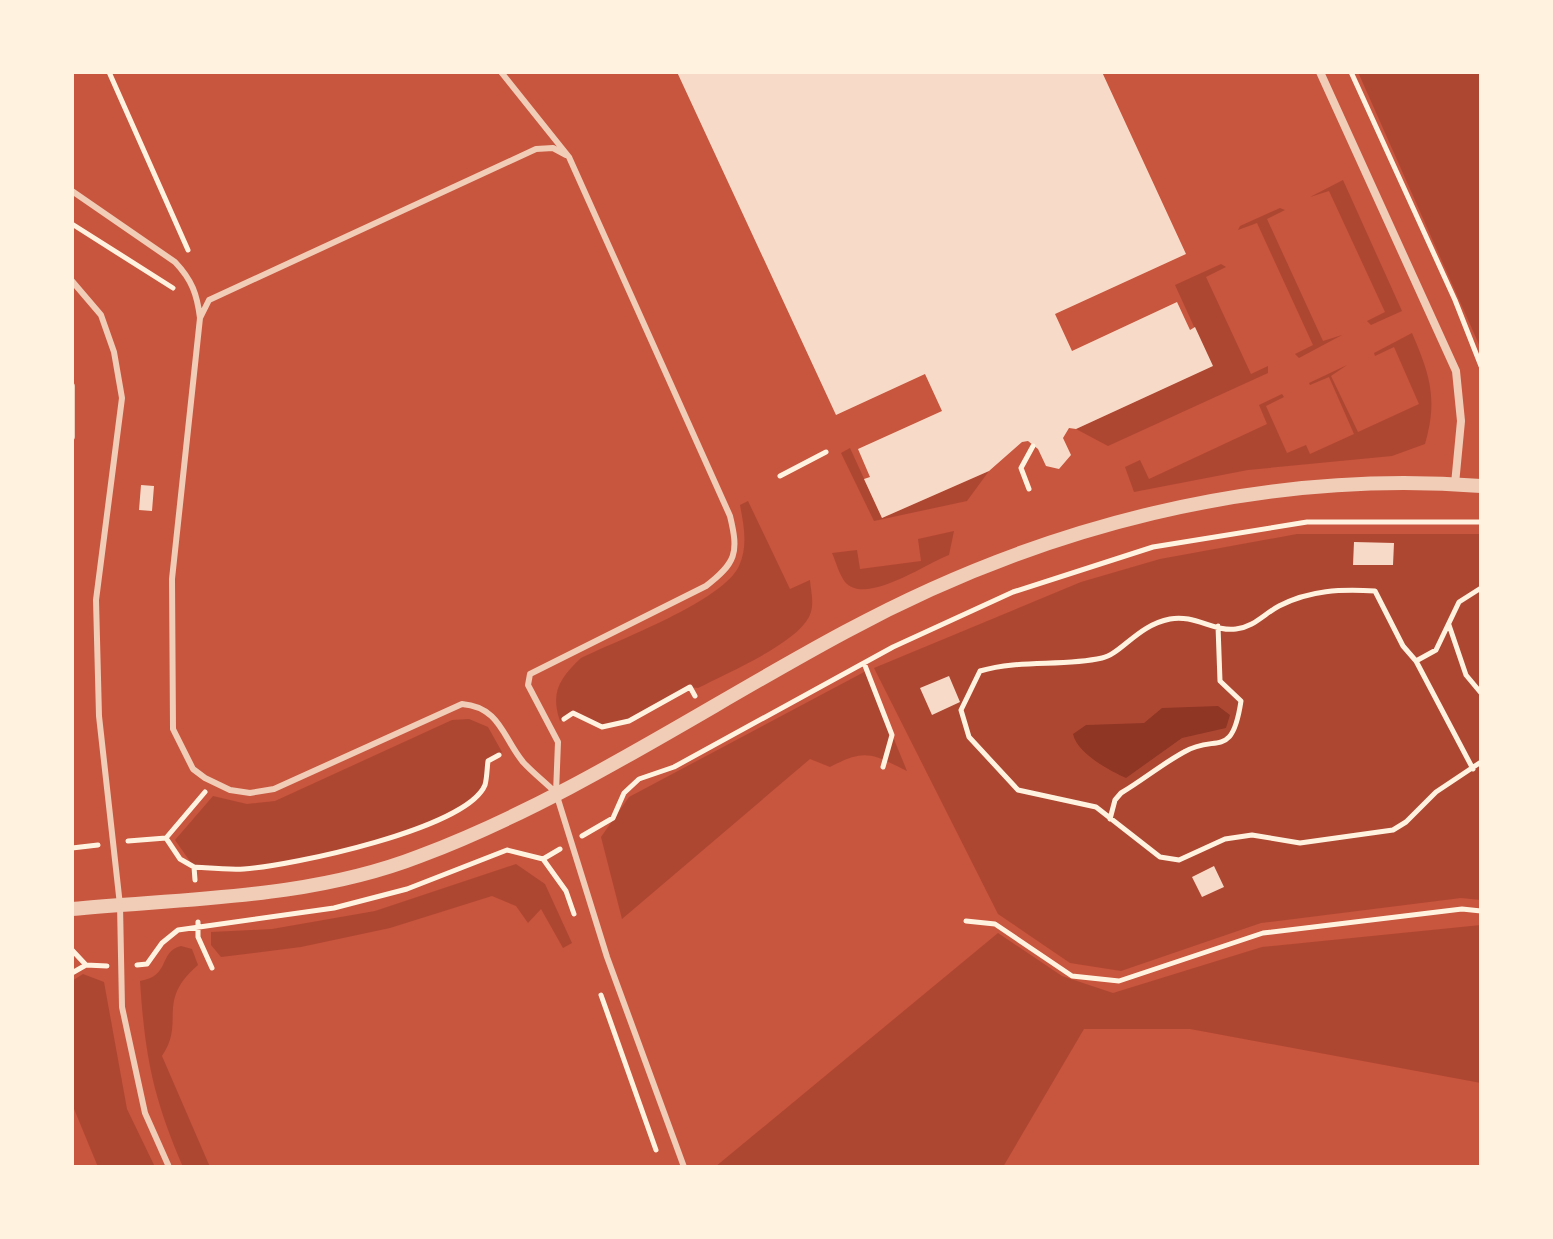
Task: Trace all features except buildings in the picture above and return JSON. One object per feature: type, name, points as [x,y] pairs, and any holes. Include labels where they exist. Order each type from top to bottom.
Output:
[{"type":"street","points":[[1320,72],[1456,371],[1461,421],[1455,484]]},
{"type":"street","points":[[72,909],[259,894],[366,873],[471,835],[556,793],[848,630],[945,583],[1052,541],[1150,514],[1272,491],[1366,483],[1481,486]]},
{"type":"lane","points":[[501,72],[569,157],[730,516],[736,542],[734,557],[724,572],[706,586],[530,674],[528,685],[558,742],[556,793],[612,970],[684,1167]]},
{"type":"lane","points":[[200,318],[209,300],[536,149],[553,148],[569,157]]},
{"type":"lane","points":[[72,191],[175,262],[191,280],[200,318],[172,579],[173,729],[193,769],[213,782],[250,793],[274,789],[462,704],[483,708],[496,718],[522,761],[556,793]]},
{"type":"lane","points":[[72,281],[101,315],[114,352],[122,398],[96,600],[99,716],[120,905],[122,1007],[145,1113],[169,1167]]},
{"type":"lane","points":[[72,386],[72,437]]},
{"type":"path","points":[[72,224],[174,288],[199,273],[109,72]]},
{"type":"path","points":[[1351,72],[1455,300],[1481,366]]},
{"type":"path","points":[[1029,489],[1021,468],[1033,446]]},
{"type":"path","points":[[780,476],[826,452]]},
{"type":"path","points":[[543,859],[613,818],[624,793],[639,779],[674,767],[864,663],[1013,592],[1153,547],[1307,522],[1481,522]]},
{"type":"path","points":[[1416,661],[1436,650],[1459,602],[1481,588]]},
{"type":"path","points":[[1473,769],[1375,591],[1329,589],[1278,607],[1257,622],[1235,630],[1193,618],[1172,619],[1144,627],[1105,658],[998,665],[980,671],[961,710],[969,737],[1018,790],[1096,807],[1160,857],[1171,861],[1225,839],[1252,835],[1300,843],[1369,836],[1406,822],[1436,792],[1473,769],[1481,762]]},
{"type":"path","points":[[1448,624],[1466,675],[1481,693]]},
{"type":"path","points":[[1110,819],[1121,793],[1187,749],[1219,745],[1230,735],[1238,719],[1241,701],[1220,681],[1218,626]]},
{"type":"path","points":[[864,663],[892,735],[883,767]]},
{"type":"path","points":[[551,727],[573,713],[602,727],[629,721],[690,687],[718,743]]},
{"type":"path","points":[[194,867],[243,869],[316,857],[402,835],[466,807],[484,787],[488,761],[514,746]]},
{"type":"path","points":[[72,848],[166,838],[213,782]]},
{"type":"path","points":[[72,973],[86,965],[121,967],[147,964],[162,943],[178,930],[349,904],[407,889],[507,850],[543,859],[566,891],[575,918]]},
{"type":"path","points":[[966,921],[995,924],[1072,976],[1119,981],[1263,933],[1462,909],[1481,911]]},
{"type":"path","points":[[72,950],[86,965]]},
{"type":"path","points":[[597,984],[656,1150]]},
{"type":"shaded area","points":[[1358,72],[1481,72],[1481,349]]},
{"type":"shaded area","points":[[1343,180],[1402,311],[1371,325],[1367,321],[1385,312],[1329,191],[1310,197]]},
{"type":"shaded area","points":[[1280,208],[1285,210],[1267,219],[1323,341],[1342,335],[1299,358],[1295,354],[1313,345],[1257,223],[1238,230],[1240,226]]},
{"type":"shaded area","points":[[1221,264],[1226,267],[1206,277],[1251,374],[1268,366],[1268,373],[1108,446],[1076,429],[1212,366],[1175,285]]},
{"type":"shaded area","points":[[1412,333],[1430,387],[1431,414],[1425,444],[1392,456],[1248,470],[1134,492],[1125,467],[1140,460],[1149,479],[1267,424],[1259,405],[1282,394],[1284,397],[1266,406],[1287,453],[1306,445],[1310,454],[1354,434],[1329,377],[1309,383],[1347,365],[1331,376],[1358,432],[1419,404],[1394,347],[1375,356],[1374,353]]},
{"type":"shaded area","points":[[850,448],[882,518],[989,471],[967,501],[874,521],[841,453]]},
{"type":"shaded area","points":[[748,501],[790,589],[810,580],[812,608],[801,627],[759,657],[698,688],[690,687],[629,721],[602,727],[573,713],[560,721],[556,702],[559,686],[581,658],[692,606],[729,579],[739,566],[744,551],[740,505]]},
{"type":"shaded area","points":[[954,531],[949,555],[896,581],[866,589],[854,588],[845,582],[832,553],[857,550],[860,569],[921,561],[918,539]]},
{"type":"shaded area","points":[[1297,534],[1481,534],[1481,900],[1461,898],[1261,923],[1121,971],[1070,963],[998,914],[874,668],[1081,582],[1160,559]]},
{"type":"shaded area","points":[[866,671],[907,771],[877,757],[861,755],[830,767],[810,759],[622,919],[601,837],[629,797]]},
{"type":"shaded area","points":[[1218,706],[1230,715],[1226,728],[1182,738],[1126,778],[1087,754],[1073,734],[1086,725],[1144,723],[1162,708]]},
{"type":"shaded area","points":[[469,719],[488,727],[502,752],[488,761],[485,785],[471,801],[413,830],[336,853],[244,869],[194,867],[175,840],[213,796],[247,804],[275,801],[452,720]]},
{"type":"shaded area","points":[[516,864],[545,884],[572,943],[563,948],[541,909],[528,923],[516,906],[492,896],[390,928],[301,947],[221,957],[211,945],[211,932],[272,929],[375,911]]},
{"type":"shaded area","points":[[1481,925],[1481,1083],[1190,1029],[1084,1029],[1003,1167],[715,1167],[998,933],[1062,976],[1113,993],[1262,947]]},
{"type":"shaded area","points":[[181,946],[192,949],[198,965],[178,990],[174,1001],[172,1032],[162,1056],[210,1167],[183,1167],[164,1119],[152,1076],[145,1032],[140,981],[156,974],[169,953]]},
{"type":"shaded area","points":[[83,974],[104,982],[127,1109],[155,1167],[98,1167],[72,1104],[72,981]]}]
